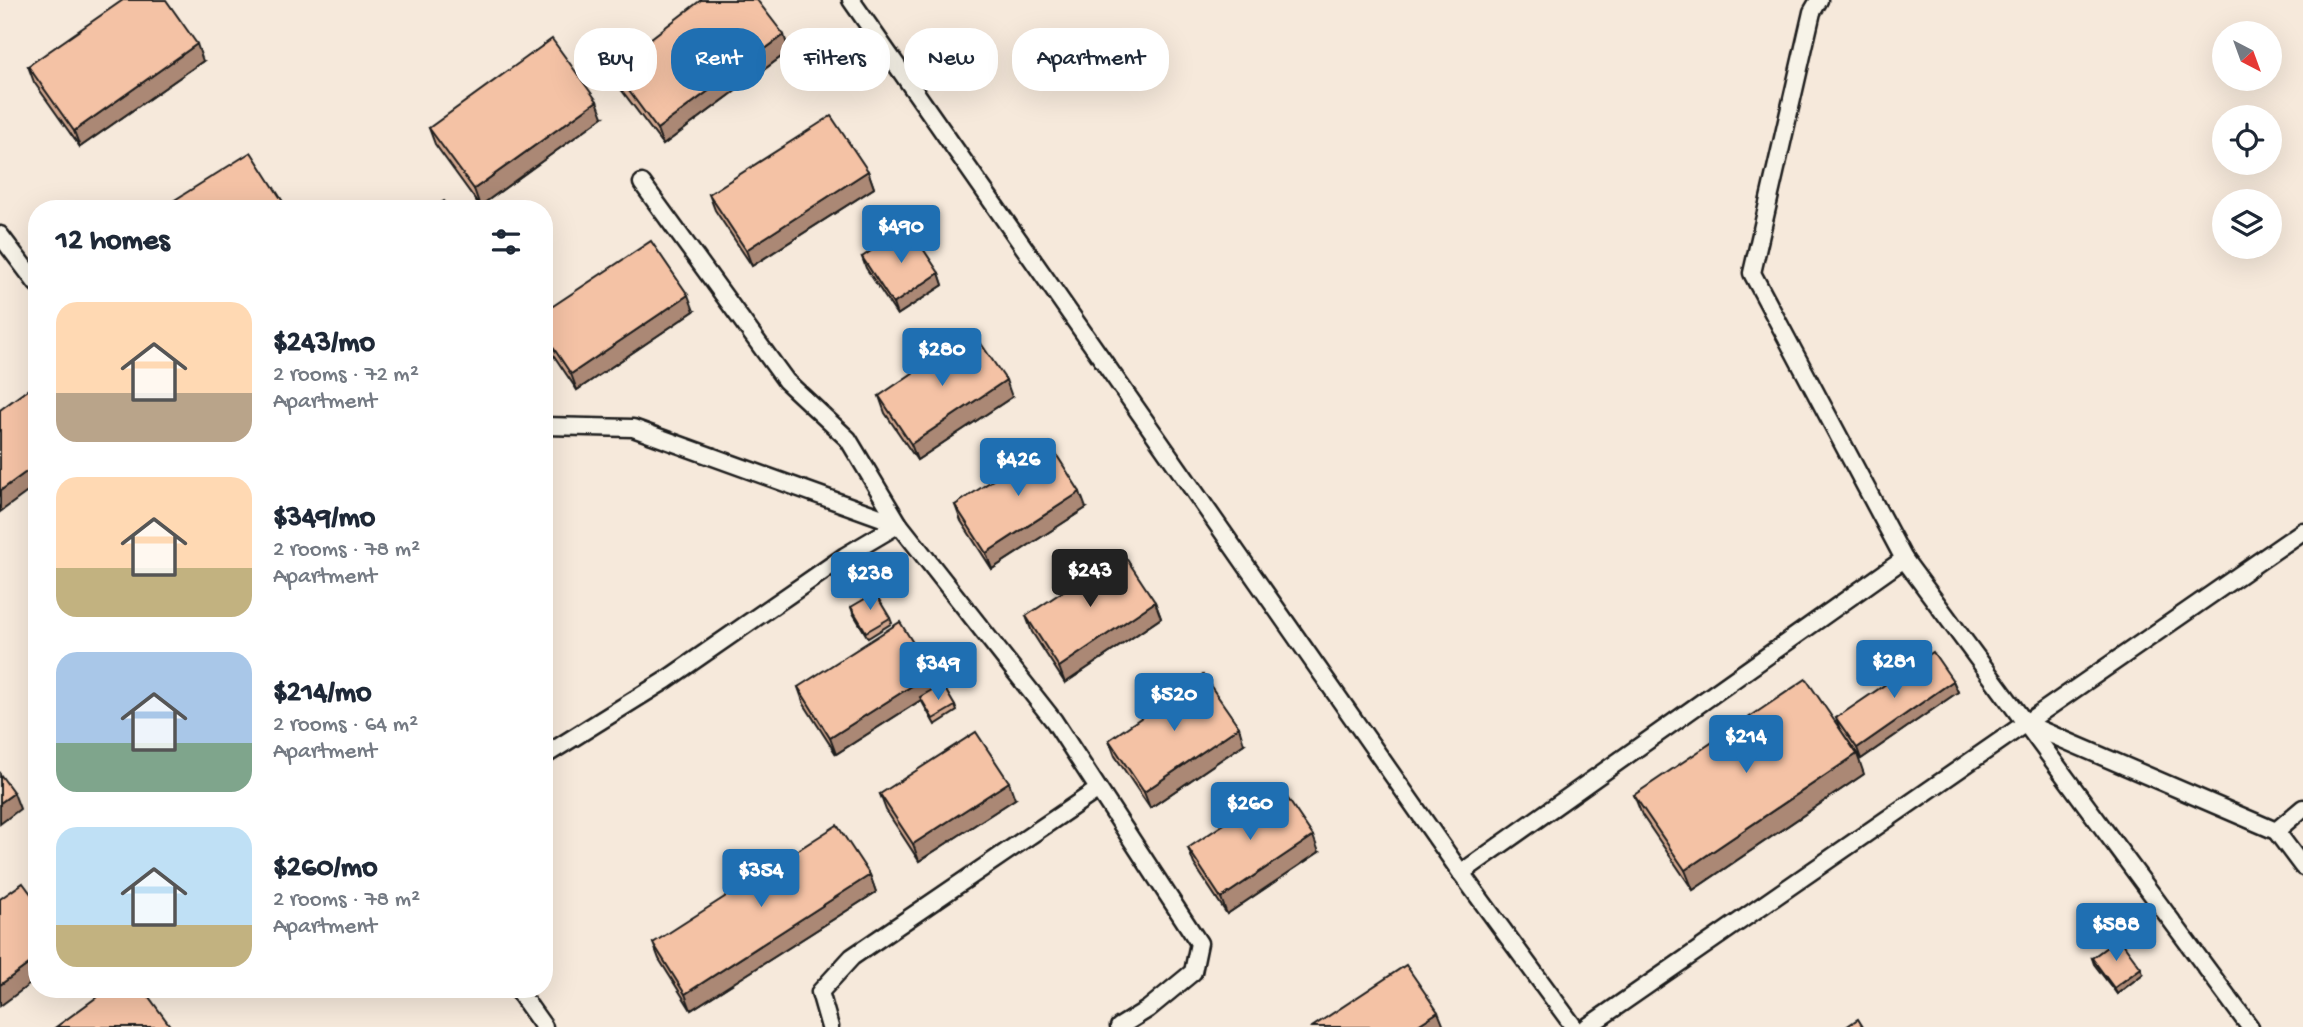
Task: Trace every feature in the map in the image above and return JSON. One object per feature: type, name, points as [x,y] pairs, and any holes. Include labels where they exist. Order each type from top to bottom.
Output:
[{"type":"lane","points":[[850,0],[1461,873],[1574,1027]]},
{"type":"lane","points":[[1819,0],[1812,12],[1752,273],[1903,559],[2250,1027]]},
{"type":"lane","points":[[642,183],[786,382],[848,439],[899,524],[1054,721],[1199,943],[1192,972],[1148,1009],[1119,1027]]},
{"type":"lane","points":[[0,235],[28,272]]},
{"type":"lane","points":[[553,426],[632,428],[899,524]]},
{"type":"lane","points":[[553,750],[666,680],[845,556],[899,524]]},
{"type":"lane","points":[[1587,1027],[2303,531]]},
{"type":"lane","points":[[1461,873],[1903,559]]},
{"type":"lane","points":[[2025,723],[2276,831],[2303,867]]},
{"type":"lane","points":[[830,1027],[820,992],[852,957],[1097,790]]},
{"type":"lane","points":[[2276,831],[2303,808]]},
{"type":"lane","points":[[523,998],[544,1027]]},
{"type":"building","points":[[123,0],[166,0],[197,44],[74,131],[28,66]]},
{"type":"building","points":[[701,0],[757,0],[780,30],[780,38],[766,48],[766,28],[671,28],[671,91],[708,91],[657,129],[629,91],[657,91],[657,34]]},
{"type":"building","points":[[552,39],[574,69],[574,91],[590,91],[597,101],[474,189],[429,128]]},
{"type":"building","points":[[831,116],[868,171],[746,250],[709,194]]},
{"type":"building","points":[[251,152],[282,200],[175,200]]},
{"type":"building","points":[[908,226],[939,273],[893,304],[862,257]]},
{"type":"building","points":[[651,241],[688,295],[571,374],[553,347],[553,306]]},
{"type":"building","points":[[973,332],[1006,380],[911,444],[879,396]]},
{"type":"building","points":[[28,389],[28,471],[0,491],[0,410]]},
{"type":"building","points":[[1049,443],[1080,492],[986,553],[955,505]]},
{"type":"building","points":[[1122,552],[1155,602],[1059,667],[1026,616]]},
{"type":"building","points":[[875,593],[890,618],[866,632],[851,607]]},
{"type":"building","points":[[900,622],[932,673],[830,738],[798,687]]},
{"type":"building","points":[[1933,652],[1953,681],[1857,748],[1836,718]]},
{"type":"building","points":[[1203,675],[1239,727],[1144,792],[1109,740]]},
{"type":"building","points":[[1806,679],[1857,754],[1685,870],[1634,795]]},
{"type":"building","points":[[942,684],[955,706],[933,719],[920,697]]},
{"type":"building","points":[[976,732],[1009,782],[913,844],[880,794]]},
{"type":"building","points":[[0,774],[14,793],[0,803]]},
{"type":"building","points":[[1280,787],[1313,836],[1221,898],[1188,848]]},
{"type":"building","points":[[837,825],[870,875],[685,994],[653,943]]},
{"type":"building","points":[[23,883],[28,890],[28,965],[0,985],[0,899]]},
{"type":"building","points":[[2119,938],[2141,968],[2114,988],[2092,958]]},
{"type":"building","points":[[1406,965],[1438,1012],[1415,1027],[1312,1027]]},
{"type":"building","points":[[96,998],[150,998],[171,1027],[56,1027]]},
{"type":"building","points":[[1858,1019],[1863,1027],[1846,1027]]}]
